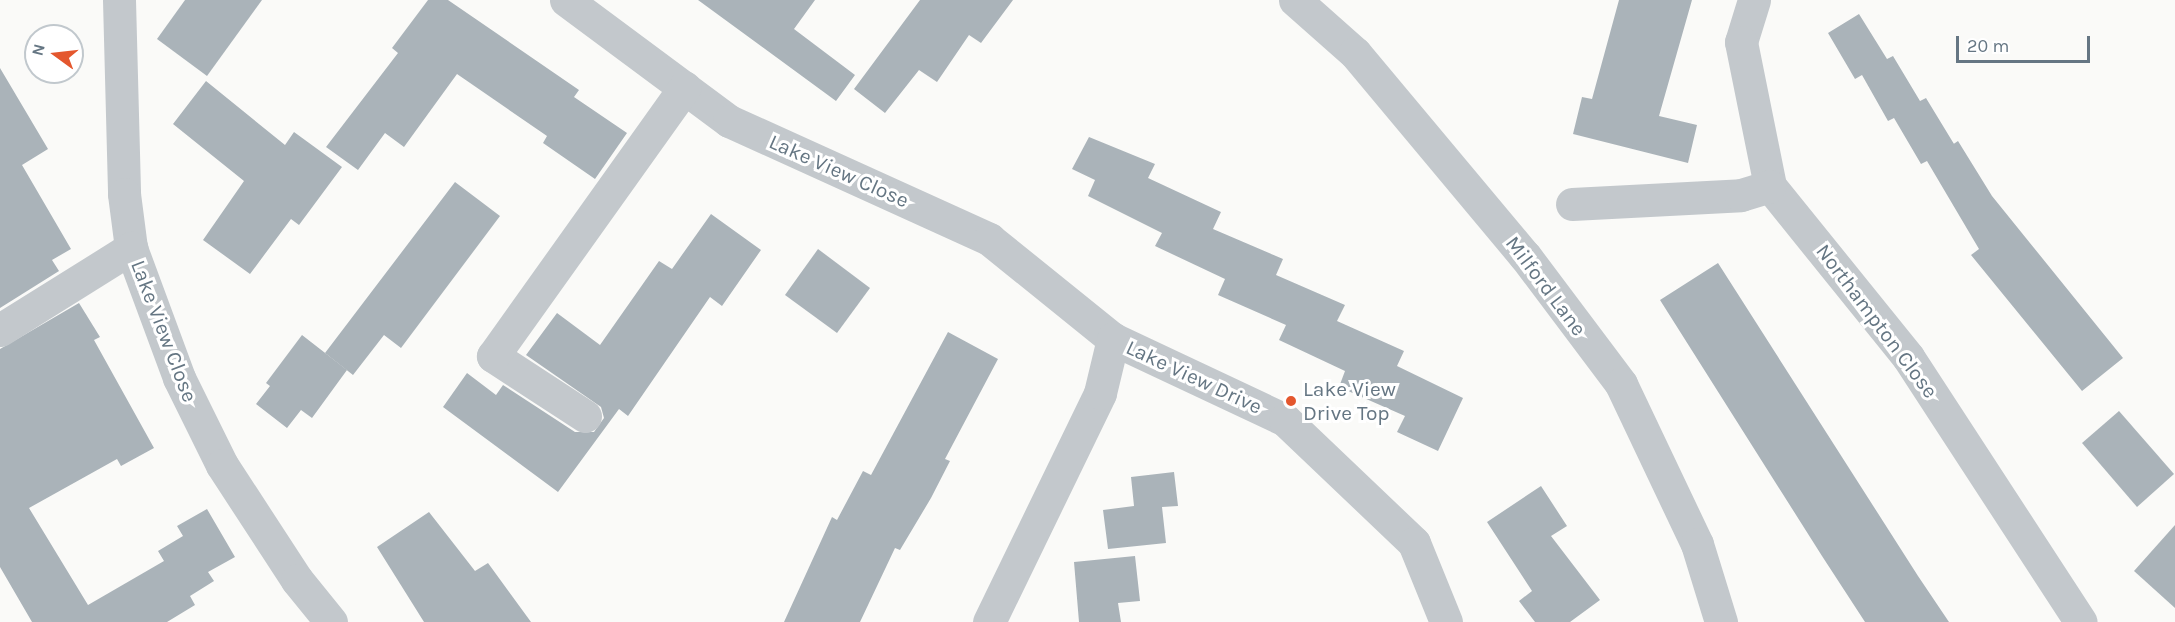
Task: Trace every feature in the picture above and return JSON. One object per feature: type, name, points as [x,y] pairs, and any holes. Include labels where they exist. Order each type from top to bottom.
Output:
[{"type":"street","name":"Lake View Close","points":[[119,0],[124,194],[132,248],[179,378],[222,465],[297,580],[331,622]]},
{"type":"street","name":"Lake View Close","points":[[566,0],[729,121],[989,239],[1113,339]]},
{"type":"street","name":"Milford Lane","points":[[1295,0],[1355,53],[1525,256],[1621,384],[1697,544],[1721,622]]},
{"type":"street","name":"Northampton Close","points":[[1754,0],[1742,42],[1770,186],[1908,357],[2081,622]]},
{"type":"street","points":[[585,416],[493,356],[685,87]]},
{"type":"street","points":[[1572,204],[1741,195],[1770,186]]},
{"type":"street","points":[[0,330],[132,248]]},
{"type":"street","name":"Lake View Drive","points":[[989,622],[1100,393],[1113,339],[1285,420],[1414,543],[1446,622]]},
{"type":"building","points":[[185,0],[262,0],[207,76],[157,39]]},
{"type":"building","points":[[428,0],[448,0],[579,90],[574,97],[627,133],[595,179],[543,143],[547,136],[457,74],[404,147],[385,133],[358,170],[326,147],[398,53],[392,48]]},
{"type":"building","points":[[698,0],[815,0],[794,29],[855,75],[836,101]]},
{"type":"building","points":[[920,0],[1013,0],[981,43],[969,35],[937,82],[919,70],[885,113],[854,89]]},
{"type":"building","points":[[1619,0],[1692,0],[1659,116],[1697,125],[1688,163],[1573,134],[1582,97],[1592,99]]},
{"type":"building","points":[[1859,14],[1887,59],[1893,56],[1920,101],[1926,98],[1954,144],[1958,141],[1992,196],[2123,358],[2082,391],[1971,255],[1979,249],[1927,161],[1921,164],[1894,118],[1888,121],[1862,75],[1855,79],[1828,33]]},
{"type":"building","points":[[0,68],[48,149],[22,165],[71,249],[52,260],[59,271],[0,308]]},
{"type":"building","points":[[206,81],[285,145],[294,132],[342,167],[299,225],[291,219],[250,274],[203,240],[244,181],[173,124]]},
{"type":"building","points":[[1089,137],[1155,164],[1148,178],[1221,212],[1213,229],[1283,259],[1276,275],[1345,305],[1337,321],[1404,351],[1397,366],[1463,398],[1438,451],[1397,432],[1405,416],[1339,387],[1345,371],[1279,340],[1286,325],[1218,295],[1225,279],[1155,246],[1162,233],[1088,196],[1095,180],[1072,169]]},
{"type":"building","points":[[455,182],[500,216],[401,348],[384,335],[353,375],[325,353]]},
{"type":"building","points":[[711,214],[761,250],[722,306],[710,297],[628,416],[619,409],[558,492],[443,407],[467,373],[496,395],[503,385],[575,432],[594,432],[604,418],[601,407],[526,355],[557,313],[600,345],[659,261],[672,269]]},
{"type":"building","points":[[818,249],[870,288],[837,333],[785,295]]},
{"type":"building","points":[[1718,263],[1949,622],[1865,622],[1822,556],[1660,300]]},
{"type":"building","points":[[79,303],[100,337],[94,340],[154,448],[121,466],[117,459],[29,508],[88,605],[164,561],[158,551],[183,536],[177,526],[207,509],[235,557],[208,572],[214,581],[190,596],[195,605],[167,622],[32,622],[0,567],[0,349]]},
{"type":"building","points":[[948,332],[998,359],[945,459],[950,461],[931,498],[900,550],[895,548],[860,622],[784,622],[832,517],[837,520],[863,471],[871,475]]},
{"type":"building","points":[[302,335],[347,370],[312,418],[301,410],[287,428],[256,404],[270,386],[266,383]]},
{"type":"building","points":[[2119,411],[2174,474],[2137,507],[2082,443]]},
{"type":"building","points":[[1174,472],[1178,506],[1162,507],[1166,543],[1108,549],[1103,510],[1134,506],[1131,477]]},
{"type":"building","points":[[1541,486],[1567,526],[1551,536],[1600,600],[1570,622],[1535,622],[1519,601],[1532,591],[1487,522]]},
{"type":"building","points":[[429,512],[475,571],[488,563],[531,622],[424,622],[377,547]]},
{"type":"building","points":[[2175,525],[2175,608],[2134,571]]},
{"type":"building","points":[[1135,556],[1140,601],[1118,603],[1121,622],[1079,622],[1074,562]]},
{"type":"place","name":"Lake View Drive Top","points":[[1291,401]]}]
